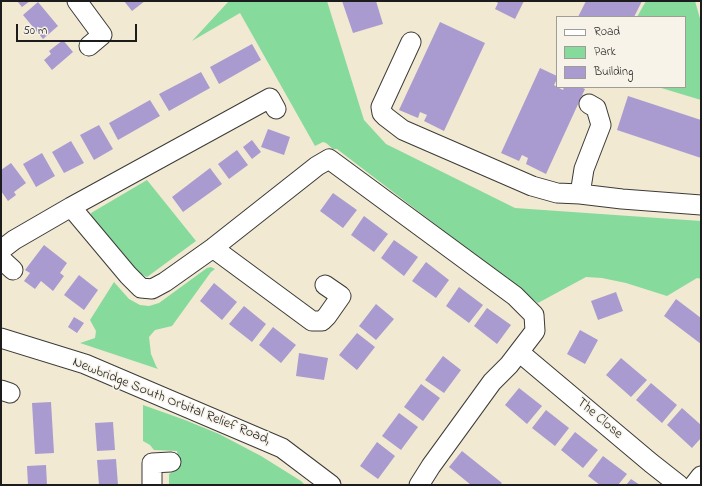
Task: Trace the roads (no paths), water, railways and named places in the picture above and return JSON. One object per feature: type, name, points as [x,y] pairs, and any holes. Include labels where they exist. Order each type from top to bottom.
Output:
[{"type":"street","points":[[77,1],[102,35],[89,46]]},
{"type":"street","points":[[411,42],[381,107],[382,113],[386,118],[403,130],[532,186],[557,193],[701,205]]},
{"type":"street","points":[[1,250],[14,240],[71,207],[270,98],[276,109]]},
{"type":"street","points":[[580,194],[584,169],[601,125],[596,108],[589,104]]},
{"type":"street","points":[[71,207],[128,275],[141,288],[152,289],[165,282],[212,248],[316,166],[330,159],[515,296],[534,315],[535,330],[509,365],[492,382],[419,485]]},
{"type":"street","points":[[212,248],[312,320],[322,321],[341,296],[325,285]]},
{"type":"street","name":"Newbridge South Orbital Relief Road,","points":[[1,338],[85,364],[282,448],[331,485]]},
{"type":"street","name":"The Close","points":[[519,352],[679,485]]},
{"type":"street","points":[[152,485],[152,463],[171,462]]},
{"type":"street","points":[[694,485],[701,476]]}]
